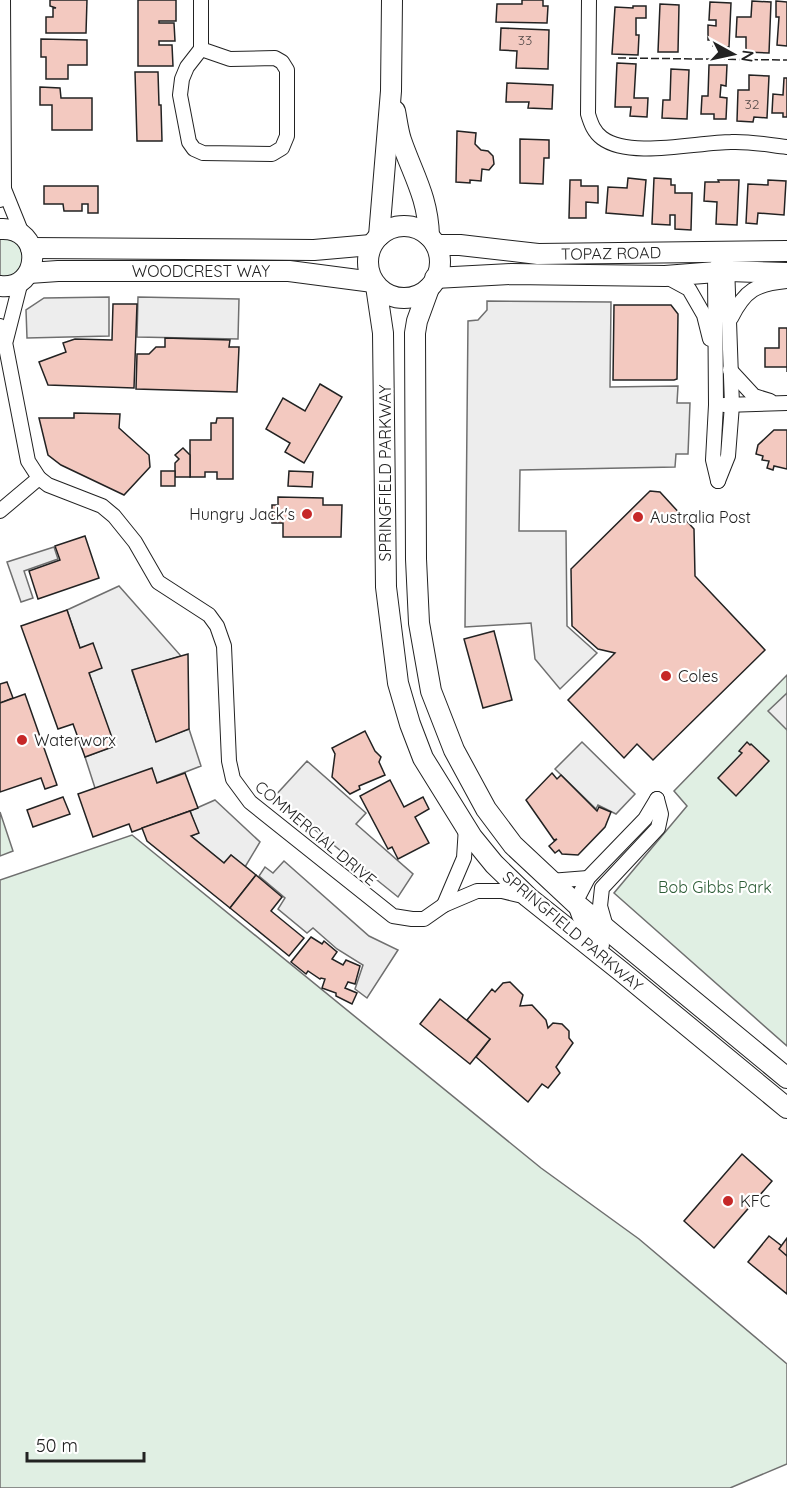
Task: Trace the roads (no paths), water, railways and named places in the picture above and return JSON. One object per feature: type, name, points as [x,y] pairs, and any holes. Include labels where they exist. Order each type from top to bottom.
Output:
[{"type":"main road","points":[[391,91],[400,137],[423,194],[432,241],[439,256],[439,268],[432,283],[421,294],[401,298],[391,296],[375,284],[369,270],[368,258],[375,240],[391,91],[392,0]]},
{"type":"main road","points":[[375,240],[388,229],[410,226],[420,230],[432,241]]},
{"type":"main road","name":"WOODCREST WAY","points":[[0,230],[16,231],[27,242],[314,250],[375,240]]},
{"type":"main road","name":"TOPAZ ROAD","points":[[432,241],[538,254],[787,251]]},
{"type":"main road","points":[[25,277],[33,261],[27,242]]},
{"type":"main road","name":"WOODCREST WAY","points":[[0,286],[14,285],[25,277],[58,271],[289,271],[375,284]]},
{"type":"main road","name":"TOPAZ ROAD","points":[[432,283],[511,274],[665,276],[722,271],[787,273]]},
{"type":"main road","name":"SPRINGFIELD PARKWAY","points":[[432,283],[417,321],[415,333],[416,559],[419,623],[431,691],[454,750],[486,809],[513,845],[575,903],[787,1078]]},
{"type":"main road","name":"SPRINGFIELD PARKWAY","points":[[375,284],[383,333],[386,587],[398,682],[423,758],[466,827],[494,864],[528,897],[787,1108]]},
{"type":"street","points":[[3,0],[2,194],[27,242]]},
{"type":"street","points":[[201,0],[201,49],[187,67],[182,79],[180,95],[189,141],[195,149],[203,153],[272,154],[282,148],[287,136],[287,70],[282,62],[275,58],[230,59],[201,49]]},
{"type":"street","points":[[590,0],[588,114],[593,128],[601,137],[611,143],[662,149],[732,142],[787,147]]},
{"type":"street","points":[[722,271],[729,322],[732,405],[728,456],[718,481],[713,460],[716,405],[715,359],[722,271],[724,251]]},
{"type":"street","points":[[665,276],[690,289],[704,315],[715,359]]},
{"type":"street","points":[[5,342],[15,299],[25,277]]},
{"type":"street","points":[[729,322],[741,298],[764,283],[787,281]]},
{"type":"street","points":[[0,326],[28,461],[39,478],[0,511]]},
{"type":"street","points":[[730,370],[754,396],[773,403]]},
{"type":"street","points":[[716,405],[787,403]]},
{"type":"street","name":"COMMERCIAL DRIVE","points":[[39,478],[48,485],[102,506],[114,516],[135,542],[158,582],[208,615],[218,626],[224,646],[229,761],[233,779],[250,802],[393,916],[424,919],[444,905],[477,891],[502,891],[528,897]]},
{"type":"street","points":[[606,927],[600,906],[602,888],[658,828],[661,814],[657,799],[645,819],[588,878],[575,903],[578,917],[592,937],[641,976],[642,989]]},
{"type":"street","points":[[444,905],[465,858],[466,827]]},
{"type":"street","points":[[550,881],[588,878]]},
{"type":"place","name":"Hungry Jack's","points":[[307,514]]},
{"type":"place","name":"Australia Post","points":[[638,517]]},
{"type":"place","name":"Coles","points":[[666,676]]},
{"type":"place","name":"Waterworx","points":[[22,740]]},
{"type":"place","name":"KFC","points":[[728,1201]]},
{"type":"park label","name":"Bob Gibbs Park","points":[[715,887]]}]
